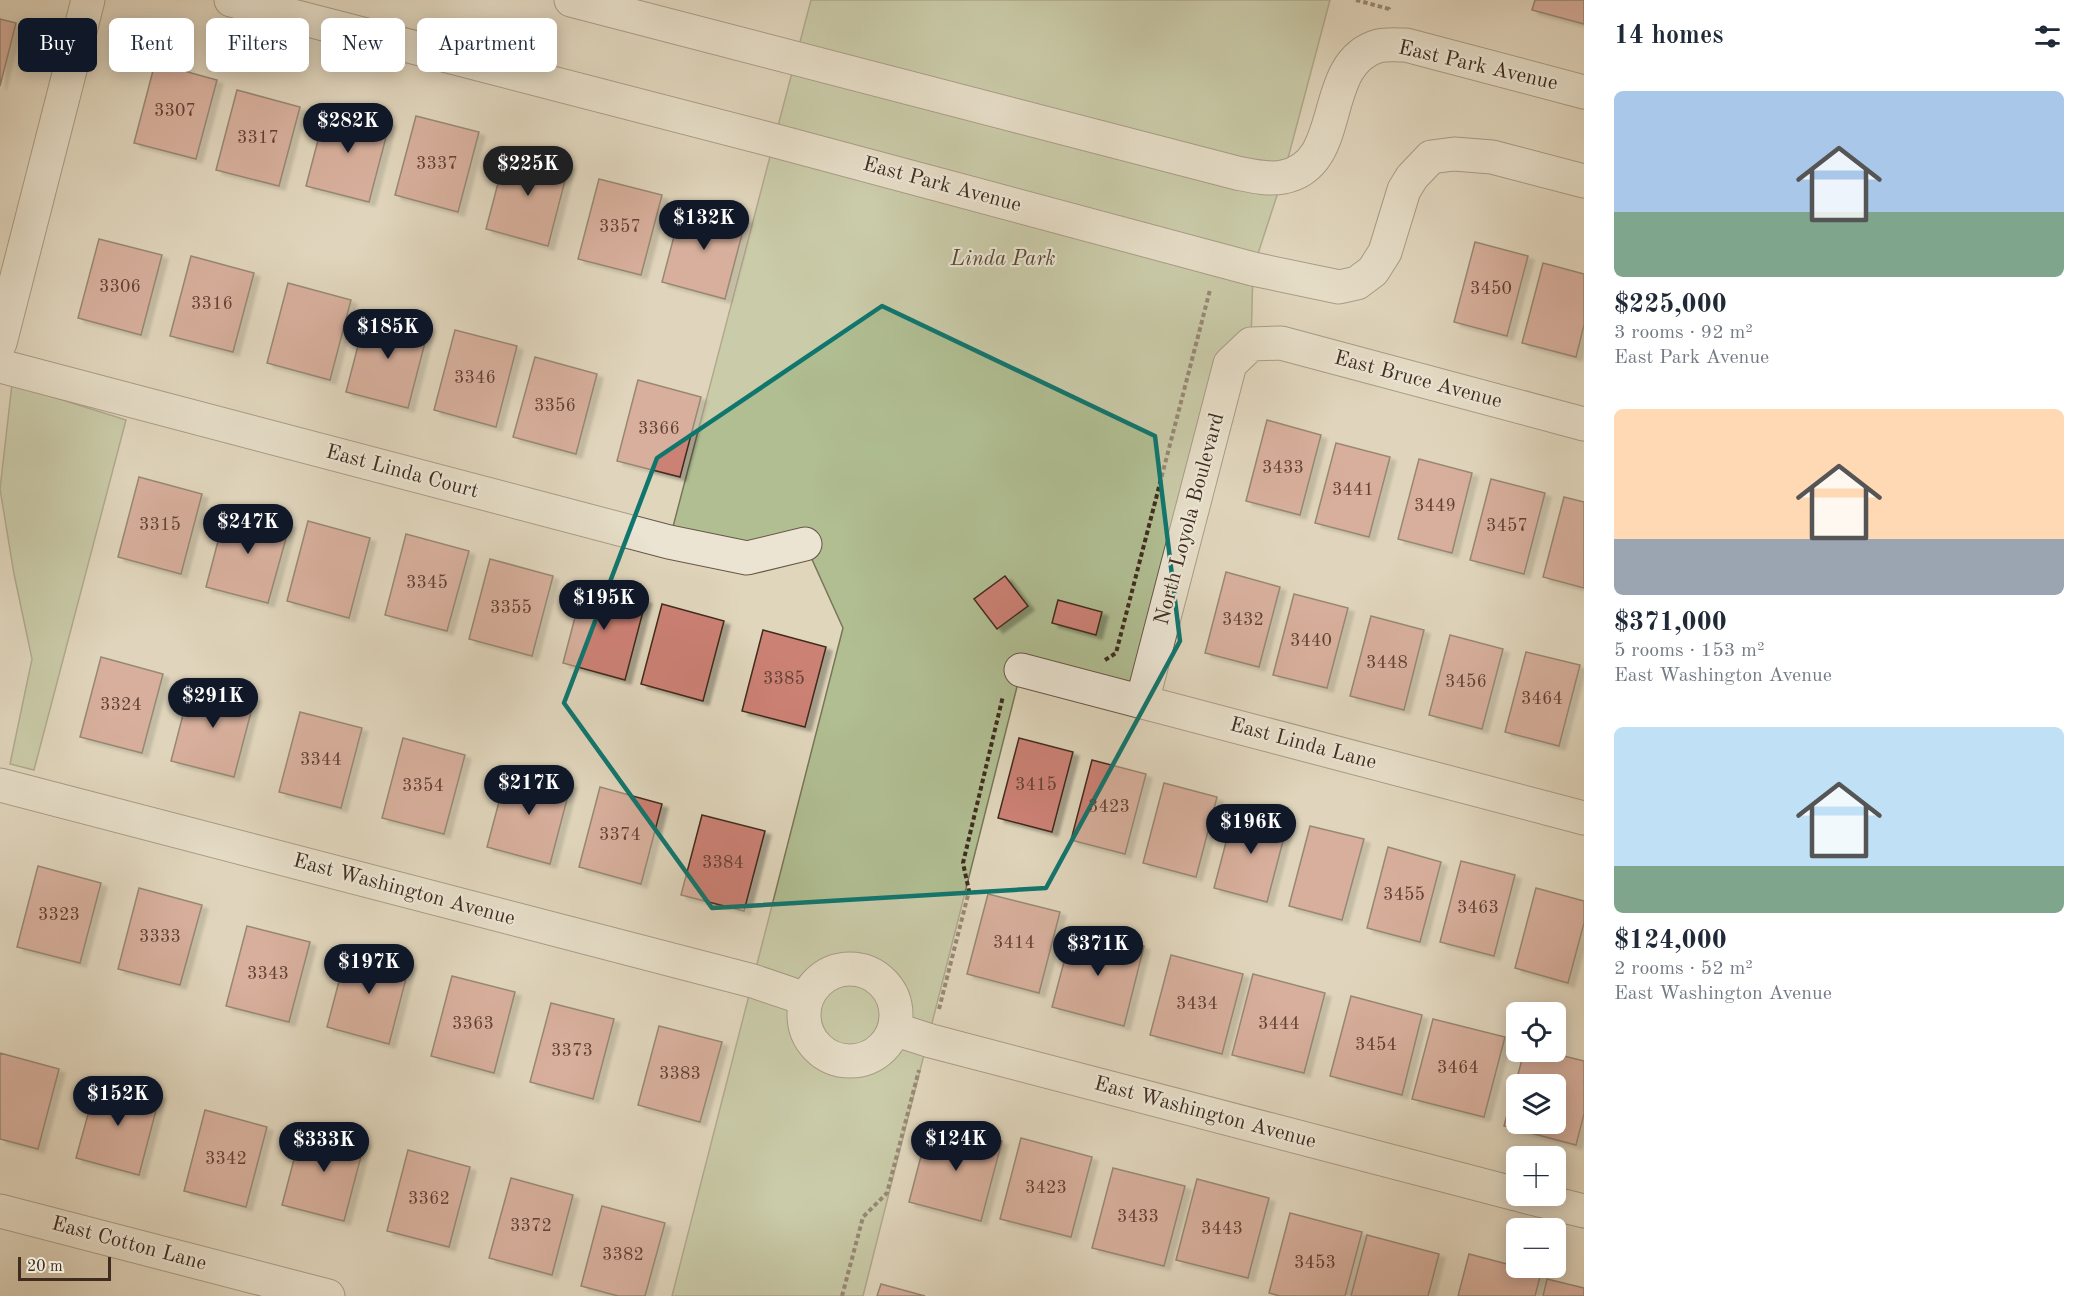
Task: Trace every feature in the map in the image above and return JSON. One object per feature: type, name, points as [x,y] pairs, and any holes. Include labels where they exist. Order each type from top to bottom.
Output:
[{"type":"street","points":[[0,343],[88,0]]},
{"type":"street","name":"East Park Avenue","points":[[231,0],[776,141],[1253,269],[1339,287],[1357,283],[1373,271],[1384,252],[1404,190],[1412,177],[1431,157],[1454,154],[1492,157],[1584,181]]},
{"type":"street","name":"East Park Avenue","points":[[571,0],[1237,173],[1264,178],[1283,177],[1300,171],[1313,161],[1326,134],[1343,78],[1356,58],[1379,46],[1406,45],[1584,92]]},
{"type":"street","name":"East Bruce Avenue","points":[[1251,344],[1281,343],[1584,424]]},
{"type":"street","name":"North Loyola Boulevard","points":[[1142,702],[1230,364],[1251,344]]},
{"type":"street","name":"East Linda Court","points":[[0,366],[669,542],[747,558],[805,544]]},
{"type":"street","name":"East Linda Lane","points":[[1012,681],[1142,702],[1584,818]]},
{"type":"street","name":"East Washington Avenue","points":[[0,785],[730,975],[806,999]]},
{"type":"street","points":[[847,968],[859,969],[876,976],[889,988],[895,1004],[894,1029],[886,1043],[864,1058],[850,1061],[834,1058],[822,1051],[810,1038],[804,1024],[806,999],[814,985],[830,973],[847,968]]},
{"type":"street","name":"East Washington Avenue","points":[[894,1029],[931,1041],[1506,1191]]},
{"type":"street","points":[[1564,1206],[1584,1211]]},
{"type":"street","name":"East Cotton Lane","points":[[0,1211],[327,1296]]},
{"type":"path","points":[[1094,657],[1104,660],[1116,653],[1210,290],[1221,293]]},
{"type":"path","points":[[842,1296],[864,1217],[887,1193],[918,1074],[931,1041],[969,891],[963,863],[1012,681]]},
{"type":"highlighted area","points":[[882,306],[1155,436],[1180,641],[1046,888],[712,908],[564,703],[657,458]]},
{"type":"green space","name":"Linda Park","points":[[811,0],[1330,0],[1283,177],[1253,269],[1251,344],[1142,702],[1021,671],[863,1296],[672,1296],[843,628],[805,544],[669,542]]},
{"type":"green space","points":[[12,384],[126,420],[34,770],[10,764],[32,659],[14,574],[0,489]]},
{"type":"building","points":[[1535,0],[1584,0],[1584,24],[1532,10]]},
{"type":"building","points":[[0,19],[16,23],[0,86]]},
{"type":"building","points":[[153,72],[188,72],[217,80],[196,159],[134,143]]},
{"type":"building","points":[[237,90],[300,107],[279,186],[216,170]]},
{"type":"building","points":[[327,106],[390,122],[369,202],[306,186]]},
{"type":"building","points":[[416,116],[479,132],[458,212],[395,195]]},
{"type":"building","points":[[507,149],[569,165],[548,246],[486,229]]},
{"type":"building","points":[[599,179],[662,195],[641,275],[578,259]]},
{"type":"building","points":[[683,202],[746,219],[725,299],[662,282]]},
{"type":"building","points":[[99,239],[162,255],[141,335],[78,318]]},
{"type":"building","points":[[1475,242],[1528,256],[1507,336],[1454,322]]},
{"type":"building","points":[[191,256],[254,273],[233,352],[170,336]]},
{"type":"building","points":[[1543,263],[1584,274],[1584,325],[1576,357],[1522,343]]},
{"type":"building","points":[[288,283],[351,300],[330,380],[267,363]]},
{"type":"building","points":[[367,311],[429,327],[408,408],[346,392]]},
{"type":"building","points":[[455,330],[517,346],[496,427],[434,410]]},
{"type":"building","points":[[535,357],[597,374],[576,454],[513,437]]},
{"type":"building","points":[[638,380],[701,397],[680,477],[617,461]]},
{"type":"building","points":[[1267,420],[1321,435],[1300,515],[1246,501]]},
{"type":"building","points":[[1336,443],[1390,457],[1369,537],[1315,523]]},
{"type":"building","points":[[1419,459],[1472,473],[1452,553],[1398,539]]},
{"type":"building","points":[[139,477],[202,494],[181,574],[118,557]]},
{"type":"building","points":[[1491,479],[1545,493],[1524,574],[1470,560]]},
{"type":"building","points":[[1564,497],[1584,502],[1584,588],[1543,577]]},
{"type":"building","points":[[227,507],[290,524],[268,603],[206,587]]},
{"type":"building","points":[[308,521],[370,538],[349,618],[287,601]]},
{"type":"building","points":[[406,534],[469,551],[447,631],[385,615]]},
{"type":"building","points":[[490,559],[553,576],[532,656],[469,639]]},
{"type":"building","points":[[1226,572],[1280,587],[1259,667],[1205,653]]},
{"type":"building","points":[[1005,576],[1028,606],[997,629],[974,599]]},
{"type":"building","points":[[584,583],[646,600],[625,680],[563,663]]},
{"type":"building","points":[[1294,594],[1348,608],[1327,688],[1273,675]]},
{"type":"building","points":[[1058,600],[1102,612],[1096,635],[1052,623]]},
{"type":"building","points":[[662,604],[724,621],[703,701],[641,684]]},
{"type":"building","points":[[1371,616],[1424,630],[1404,710],[1350,696]]},
{"type":"building","points":[[763,630],[826,647],[805,727],[742,711]]},
{"type":"building","points":[[1450,635],[1503,649],[1482,729],[1429,715]]},
{"type":"building","points":[[1526,652],[1580,665],[1559,746],[1505,732]]},
{"type":"building","points":[[101,657],[163,674],[142,753],[80,737]]},
{"type":"building","points":[[192,680],[255,697],[234,777],[171,761]]},
{"type":"building","points":[[300,712],[362,728],[341,808],[279,792]]},
{"type":"building","points":[[403,738],[465,755],[444,834],[382,818]]},
{"type":"building","points":[[1019,738],[1073,752],[1052,832],[998,818]]},
{"type":"building","points":[[1092,760],[1146,774],[1125,854],[1071,840]]},
{"type":"building","points":[[508,768],[571,784],[550,864],[487,847]]},
{"type":"building","points":[[1164,783],[1217,797],[1196,877],[1143,863]]},
{"type":"building","points":[[600,787],[662,804],[641,884],[579,867]]},
{"type":"building","points":[[1235,808],[1288,822],[1267,902],[1214,888]]},
{"type":"building","points":[[702,815],[765,831],[744,911],[681,895]]},
{"type":"building","points":[[1310,826],[1364,839],[1342,920],[1289,906]]},
{"type":"building","points":[[1388,847],[1441,862],[1420,942],[1367,928]]},
{"type":"building","points":[[1461,861],[1515,875],[1494,956],[1440,942]]},
{"type":"building","points":[[38,866],[101,883],[80,963],[17,947]]},
{"type":"building","points":[[139,888],[202,905],[180,985],[118,969]]},
{"type":"building","points":[[1536,888],[1584,901],[1584,923],[1568,983],[1515,968]]},
{"type":"building","points":[[988,894],[1060,912],[1039,993],[967,974]]},
{"type":"building","points":[[247,926],[310,942],[289,1022],[226,1006]]},
{"type":"building","points":[[1073,928],[1144,946],[1124,1026],[1052,1007]]},
{"type":"building","points":[[348,947],[410,963],[389,1044],[327,1027]]},
{"type":"building","points":[[1171,955],[1243,974],[1222,1054],[1150,1035]]},
{"type":"building","points":[[1253,974],[1325,993],[1304,1073],[1232,1055]]},
{"type":"building","points":[[452,976],[515,992],[494,1073],[431,1056]]},
{"type":"building","points":[[1351,996],[1422,1015],[1402,1095],[1330,1076]]},
{"type":"building","points":[[551,1003],[614,1019],[593,1099],[530,1082]]},
{"type":"building","points":[[1433,1019],[1505,1037],[1484,1117],[1412,1099]]},
{"type":"building","points":[[659,1026],[722,1042],[700,1122],[638,1105]]},
{"type":"building","points":[[0,1053],[59,1069],[38,1149],[0,1139]]},
{"type":"building","points":[[1566,1056],[1584,1061],[1584,1114],[1576,1145],[1534,1134],[1566,1134],[1566,1074],[1518,1074],[1521,1062],[1566,1062]]},
{"type":"building","points":[[98,1078],[160,1095],[139,1175],[76,1158]]},
{"type":"building","points":[[205,1110],[267,1127],[246,1207],[184,1191]]},
{"type":"building","points":[[930,1122],[1002,1141],[981,1221],[909,1202]]},
{"type":"building","points":[[303,1125],[365,1141],[344,1221],[282,1205]]},
{"type":"building","points":[[1021,1138],[1092,1157],[1071,1237],[1000,1219]]},
{"type":"building","points":[[408,1150],[470,1167],[449,1247],[387,1231]]},
{"type":"building","points":[[1113,1168],[1185,1186],[1164,1266],[1092,1248]]},
{"type":"building","points":[[511,1178],[573,1195],[552,1275],[489,1258]]},
{"type":"building","points":[[1197,1179],[1269,1198],[1248,1278],[1176,1260]]},
{"type":"building","points":[[602,1206],[665,1223],[645,1296],[618,1296],[581,1286]]},
{"type":"building","points":[[1290,1213],[1362,1232],[1345,1296],[1280,1296],[1269,1293]]},
{"type":"building","points":[[1367,1235],[1439,1254],[1428,1296],[1351,1296]]},
{"type":"building","points":[[1469,1254],[1506,1264],[1506,1278],[1540,1278],[1535,1296],[1458,1296]]},
{"type":"building","points":[[1547,1279],[1584,1288],[1584,1296],[1543,1296]]},
{"type":"building","points":[[881,1284],[925,1296],[877,1296]]}]
